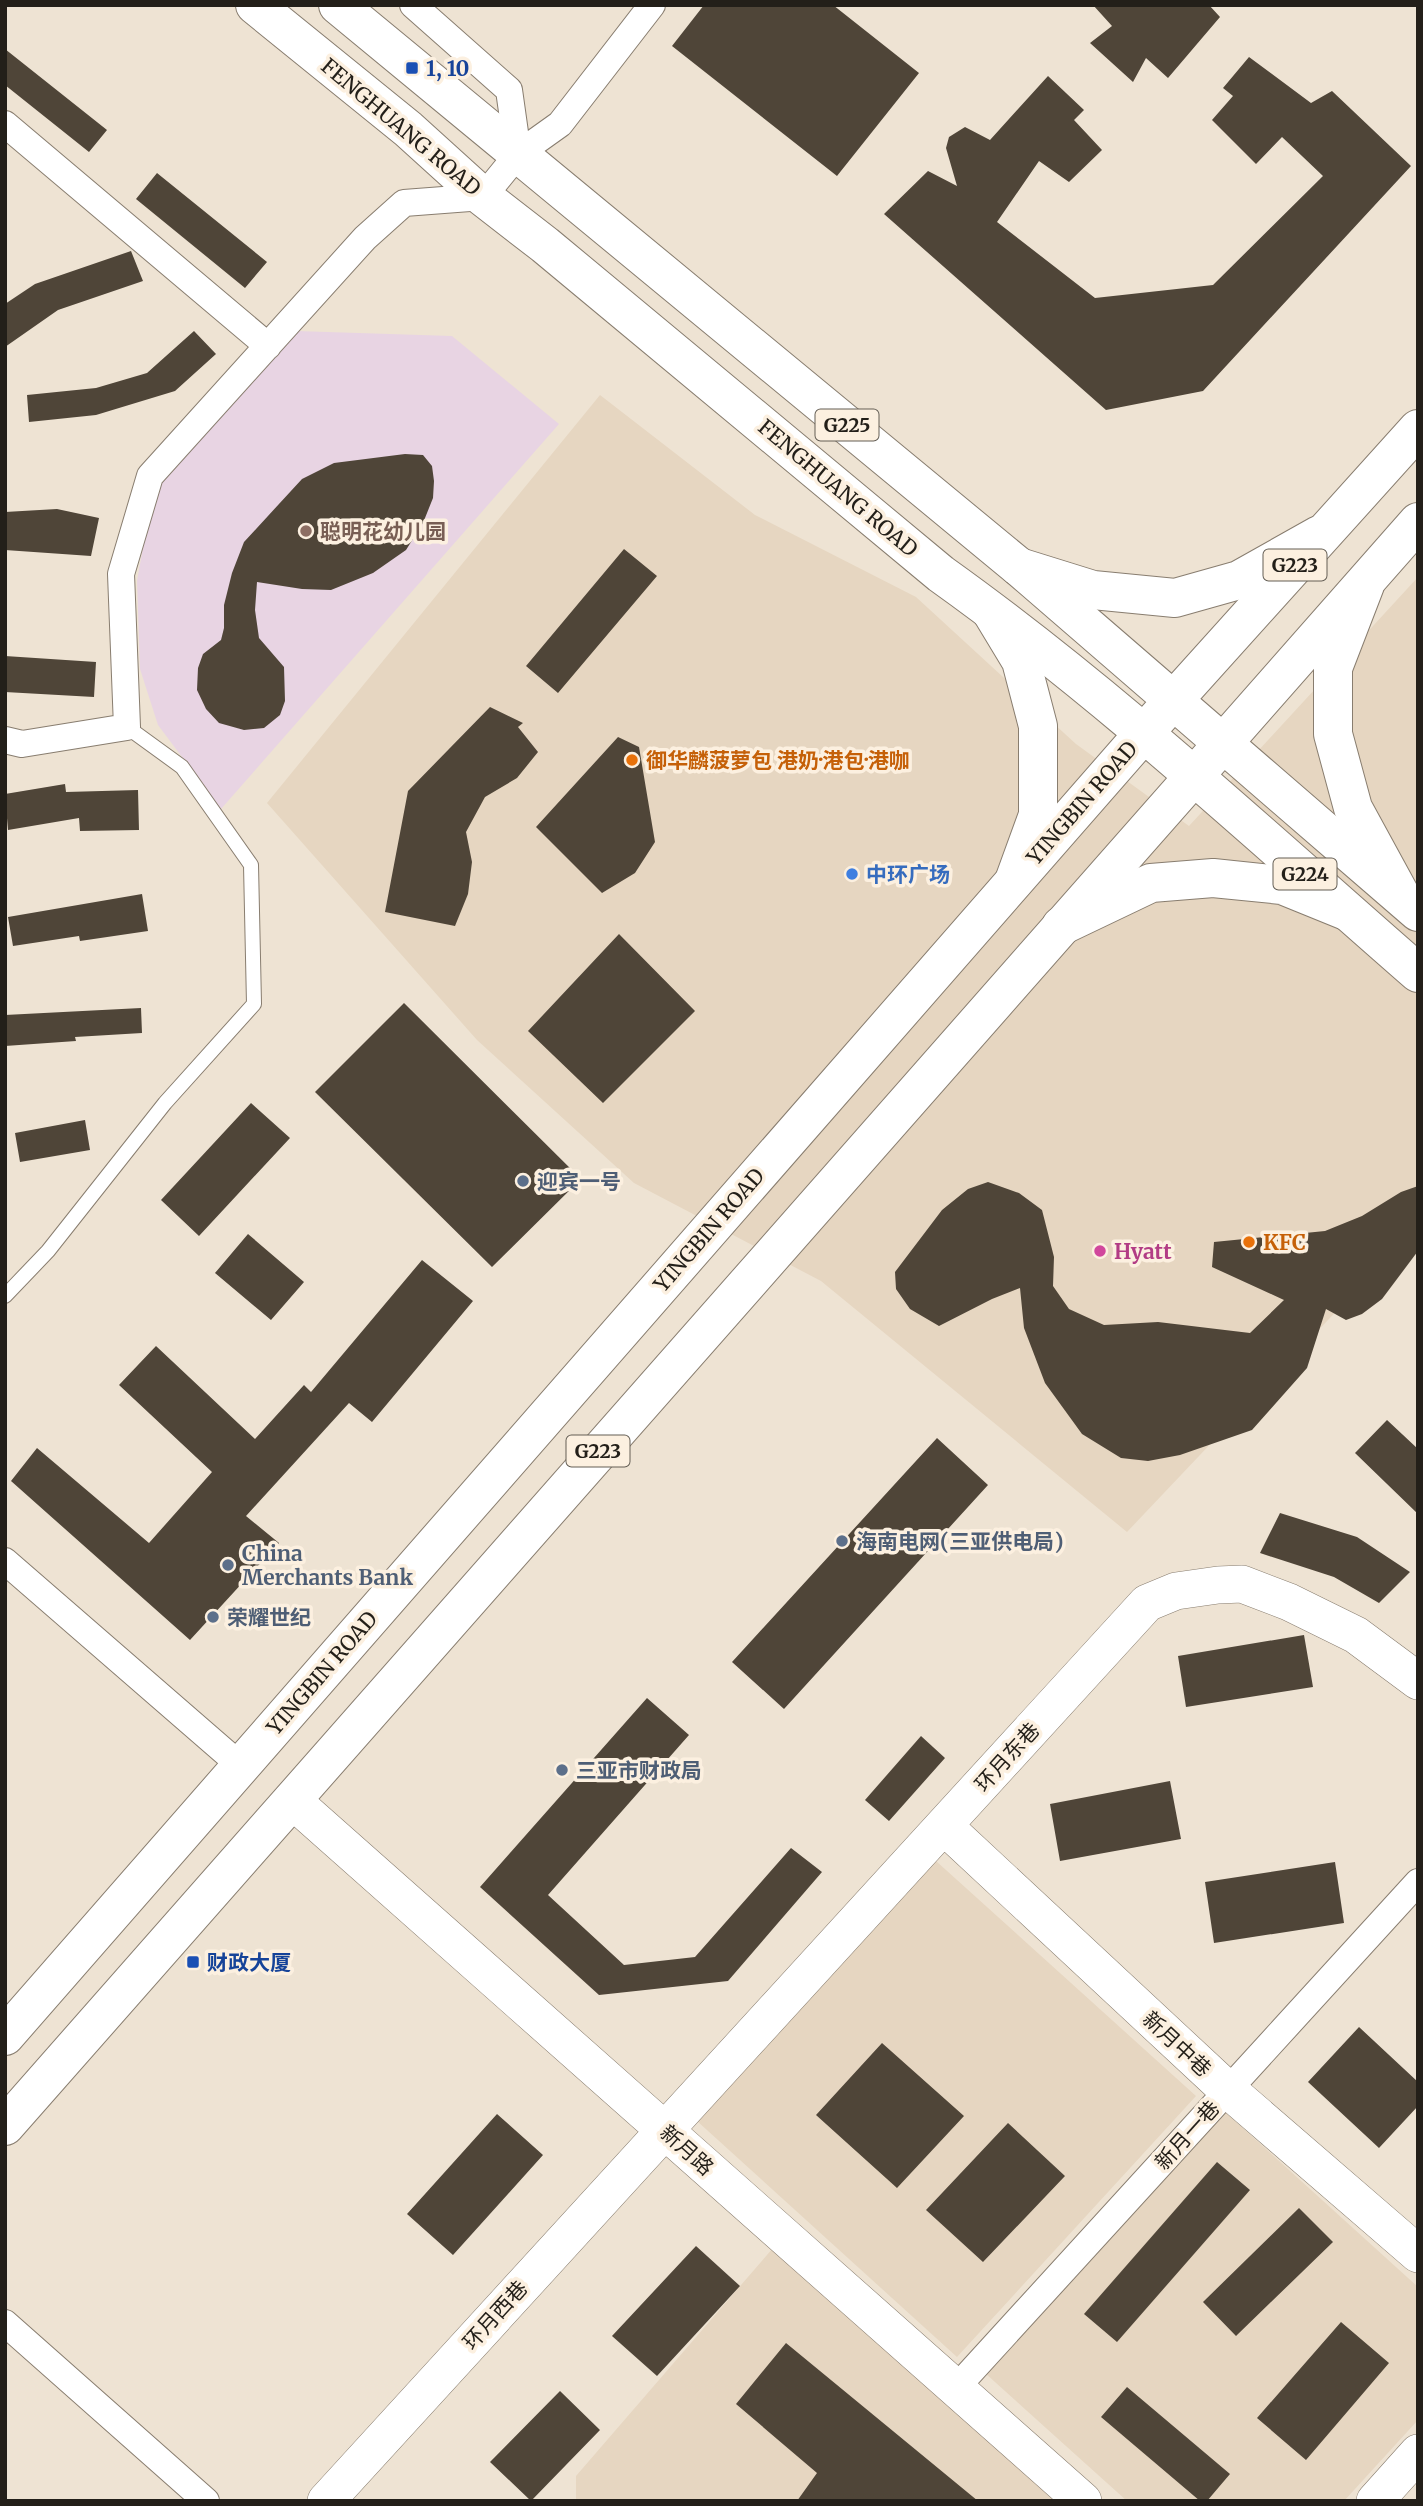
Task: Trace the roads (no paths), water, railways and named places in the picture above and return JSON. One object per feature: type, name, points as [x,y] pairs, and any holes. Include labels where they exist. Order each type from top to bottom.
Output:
[{"type":"main road","name":"FENGHUANG ROAD","points":[[256,5],[408,130],[483,197],[545,245],[941,573],[989,608],[1144,733],[1418,973]]},
{"type":"main road","name":"G225","points":[[338,5],[1020,567],[1221,743]]},
{"type":"main road","name":"YINGBIN ROAD","points":[[5,2036],[1172,701],[1418,429]]},
{"type":"main road","name":"G223","points":[[5,2126],[1192,775],[1418,522]]},
{"type":"main road","points":[[1020,567],[1093,590],[1175,598],[1239,580],[1324,533]]},
{"type":"main road","points":[[1367,579],[1333,668],[1333,734],[1353,808],[1410,905]]},
{"type":"main road","points":[[989,608],[1021,661],[1038,726],[1038,815],[1014,882]]},
{"type":"main road","name":"G224","points":[[1221,743],[1410,905]]},
{"type":"main road","points":[[1059,927],[1150,883],[1213,878],[1282,886],[1348,911]]},
{"type":"street","points":[[413,5],[509,90],[518,154]]},
{"type":"street","points":[[5,740],[22,744],[127,727],[121,574],[150,476],[365,238],[404,203],[483,197],[518,154],[560,124],[652,5]]},
{"type":"street","points":[[5,124],[268,346]]},
{"type":"street","points":[[5,1561],[241,1766]]},
{"type":"street","name":"环月东巷","points":[[664,2130],[1147,1603],[1176,1591],[1242,1584],[1289,1602],[1356,1635],[1418,1681]]},
{"type":"street","name":"新月路","points":[[292,1800],[1083,2501]]},
{"type":"street","name":"新月中巷","points":[[944,1826],[1228,2090],[1418,2254]]},
{"type":"street","name":"新月一巷","points":[[956,2388],[1418,1882]]},
{"type":"street","name":"环月西巷","points":[[327,2501],[664,2130]]},
{"type":"street","points":[[5,2323],[206,2501]]},
{"type":"street","points":[[1375,2501],[1418,2453]]},
{"type":"lane","points":[[5,1296],[48,1251],[165,1103],[254,1004],[251,865],[182,767],[127,727]]},
{"type":"place","name":"1, 10","points":[[412,68]]},
{"type":"place","name":"聪明花幼儿园","points":[[306,531]]},
{"type":"place","name":"御华麟菠萝包 港奶·港包·港咖","points":[[632,760]]},
{"type":"place","name":"中环广场","points":[[852,874]]},
{"type":"place","name":"迎宾一号","points":[[523,1181]]},
{"type":"place","name":"KFC","points":[[1249,1242]]},
{"type":"place","name":"Hyatt","points":[[1100,1251]]},
{"type":"place","name":"海南电网(三亚供电局)","points":[[842,1541]]},
{"type":"place","name":"China Merchants Bank","points":[[228,1565]]},
{"type":"place","name":"荣耀世纪","points":[[213,1617]]},
{"type":"place","name":"三亚市财政局","points":[[562,1770]]},
{"type":"place","name":"财政大厦","points":[[193,1962]]}]
